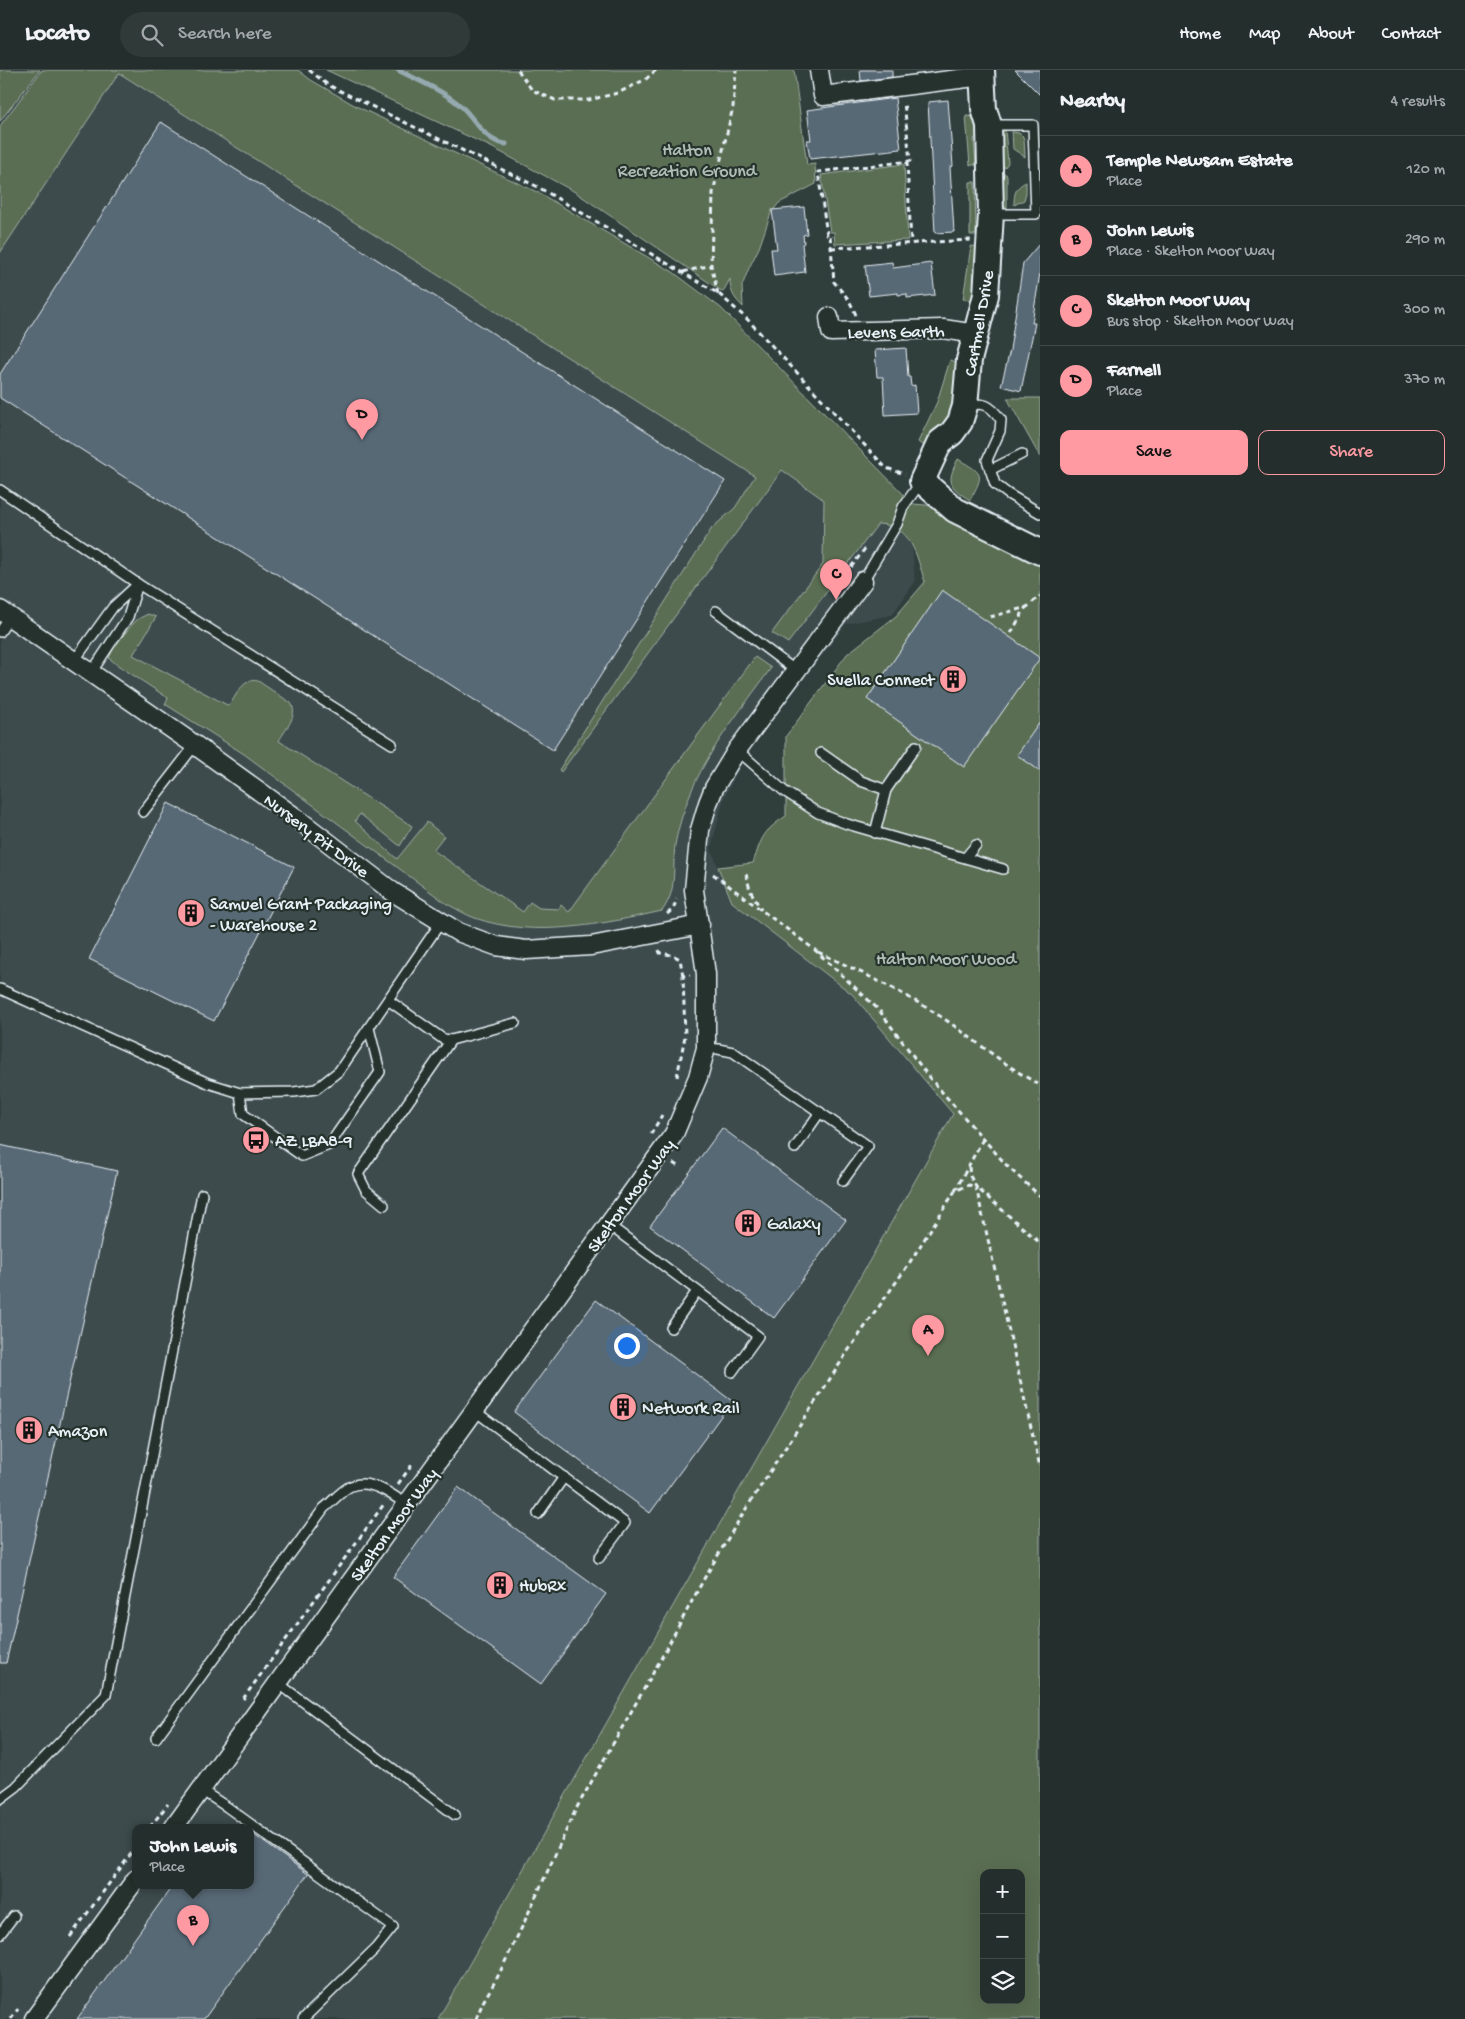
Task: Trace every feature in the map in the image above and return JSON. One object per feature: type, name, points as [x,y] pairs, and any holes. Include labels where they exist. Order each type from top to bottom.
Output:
[{"type":"street","points":[[819,70],[823,96],[902,87],[983,73]]},
{"type":"street","name":"Cartmell Drive","points":[[922,480],[940,442],[952,433],[960,422],[965,406],[969,360],[986,295],[991,214],[989,125],[984,109],[983,73]]},
{"type":"street","name":"Levens Garth","points":[[829,317],[831,332],[943,329],[976,334]]},
{"type":"street","points":[[922,480],[955,510],[1040,552]]},
{"type":"street","name":"Skelton Moor Way","points":[[176,1824],[674,1134],[698,1077],[706,1048],[706,974],[694,890],[700,830],[711,796],[737,750],[864,581]]},
{"type":"street","name":"Nursery Pit Drive","points":[[3,620],[74,661],[295,817],[393,892],[458,932],[496,946],[526,950],[591,946],[700,925]]},
{"type":"street","points":[[34,2019],[132,1884]]},
{"type":"lane","points":[[989,125],[1033,125],[1036,214],[991,214]]},
{"type":"lane","points":[[965,406],[979,403],[995,411],[1001,420],[1000,431],[987,460],[995,484],[1008,494],[1040,512]]},
{"type":"lane","points":[[990,470],[1022,454]]},
{"type":"lane","name":"Cartmell Drive","points":[[908,500],[922,480]]},
{"type":"lane","points":[[0,490],[138,584],[392,744]]},
{"type":"lane","name":"Skelton Moor Way","points":[[864,581],[897,524],[903,507],[908,500]]},
{"type":"lane","points":[[74,661],[112,608],[138,584]]},
{"type":"lane","points":[[91,673],[128,618],[138,584]]},
{"type":"lane","points":[[716,611],[796,671]]},
{"type":"lane","points":[[143,812],[195,745]]},
{"type":"lane","points":[[875,832],[886,790],[916,746]]},
{"type":"lane","points":[[737,750],[784,791],[818,813],[847,824],[1003,869]]},
{"type":"lane","points":[[821,752],[862,781],[886,790]]},
{"type":"lane","points":[[966,858],[976,845]]},
{"type":"lane","points":[[0,989],[208,1083],[240,1093],[316,1089],[340,1071],[441,922]]},
{"type":"lane","points":[[388,1000],[443,1039],[451,1040],[515,1023]]},
{"type":"lane","points":[[240,1093],[243,1114],[302,1156],[329,1146],[380,1072],[369,1028]]},
{"type":"lane","points":[[384,1205],[366,1190],[358,1174],[451,1040]]},
{"type":"lane","points":[[706,1048],[733,1052],[868,1146],[843,1181]]},
{"type":"lane","points":[[795,1148],[820,1112]]},
{"type":"lane","points":[[0,1800],[16,1787],[106,1695],[202,1194]]},
{"type":"lane","points":[[609,1225],[758,1336],[732,1372]]},
{"type":"lane","points":[[671,1328],[697,1291]]},
{"type":"lane","points":[[474,1411],[625,1523],[599,1558]]},
{"type":"lane","points":[[538,1514],[564,1477]]},
{"type":"lane","points":[[156,1738],[324,1508],[350,1487],[368,1484],[391,1493],[407,1504]]},
{"type":"lane","points":[[278,1683],[455,1815]]},
{"type":"lane","points":[[201,1790],[251,1824]]},
{"type":"lane","points":[[254,1826],[393,1927],[376,1948],[303,2019]]},
{"type":"lane","points":[[0,1934],[14,1916]]},
{"type":"path","points":[[309,70],[328,85],[538,187],[719,294],[747,319],[886,468],[922,480]]},
{"type":"path","points":[[518,70],[532,90],[556,100],[589,100],[618,92],[646,79],[656,70]]},
{"type":"path","points":[[719,294],[711,265],[713,193],[733,107],[736,70]]},
{"type":"path","points":[[902,87],[910,161],[907,162],[911,244]]},
{"type":"path","points":[[863,331],[849,300],[834,282],[830,235],[827,235],[818,172],[907,162]]},
{"type":"path","points":[[831,248],[990,240]]},
{"type":"path","points":[[682,272],[711,265]]},
{"type":"path","points":[[1011,633],[1027,607],[1039,597]]},
{"type":"path","points":[[990,617],[1027,607]]},
{"type":"path","points":[[696,860],[762,912],[815,950],[879,1010],[928,1076],[1009,1168],[1040,1196]]},
{"type":"path","points":[[746,874],[750,890],[762,912]]},
{"type":"path","points":[[815,950],[887,984],[942,1018],[1021,1075],[1040,1085]]},
{"type":"path","points":[[676,1082],[685,1036],[684,976],[706,974]]},
{"type":"path","points":[[650,1136],[666,1108]]},
{"type":"path","points":[[476,2019],[522,1927],[576,1809],[705,1577],[742,1515],[843,1359],[908,1266],[955,1191],[983,1139]]},
{"type":"path","points":[[969,1166],[970,1176],[976,1187],[1040,1466]]},
{"type":"path","points":[[955,1191],[969,1185],[976,1187],[1040,1244]]},
{"type":"path","points":[[241,1702],[415,1461]]},
{"type":"path","points":[[152,1824],[172,1798]]},
{"type":"shaded area","points":[[0,70],[255,70],[773,400],[912,544],[915,582],[892,615],[846,624],[745,757],[724,798],[711,848],[732,902],[852,994],[953,1114],[438,2019],[0,2019]]},
{"type":"green space","points":[[0,70],[40,70],[0,121]]},
{"type":"green space","name":"Halton Moor Wood","points":[[42,70],[298,70],[311,80],[356,106],[539,193],[673,272],[721,308],[913,504],[938,506],[1040,559],[1040,2019],[438,2019],[953,1114],[852,994],[732,902],[718,867],[753,863],[767,831],[786,816],[786,736],[847,654],[896,616],[925,582],[911,543],[898,530],[878,524],[788,643],[772,633],[823,564],[824,500],[782,470],[561,772],[559,770],[712,528],[735,508],[755,476],[119,73],[0,253],[0,126]]},
{"type":"green space","name":"Halton Recreation Ground","points":[[326,70],[794,70],[807,165],[815,164],[816,184],[779,203],[771,213],[759,248],[742,286],[743,307],[733,294],[730,279],[723,292],[575,192],[493,148]]},
{"type":"green space","points":[[966,116],[977,117],[978,136],[974,139],[976,165],[970,165]]},
{"type":"green space","points":[[1005,129],[1008,163],[1005,167],[999,169],[1000,131]]},
{"type":"green space","points":[[1012,132],[1019,133],[1024,138],[1025,157],[1013,149]]},
{"type":"green space","points":[[904,164],[908,240],[835,244],[834,232],[830,232],[821,175]]},
{"type":"green space","points":[[1000,173],[1006,174],[1007,177],[1007,208],[1001,205]]},
{"type":"green space","points":[[970,182],[975,182],[976,235],[970,235]]},
{"type":"green space","points":[[1026,182],[1024,200],[1014,205],[1016,191],[1019,186]]},
{"type":"green space","points":[[971,246],[981,247],[974,301],[963,299]]},
{"type":"green space","points":[[950,360],[960,363],[955,386],[953,417],[931,435],[926,444],[922,445],[918,442],[937,402]]},
{"type":"green space","points":[[1007,398],[1040,398],[1040,457]]},
{"type":"green space","points":[[958,459],[977,471],[979,475],[978,484],[970,500],[958,491],[952,483],[952,473]]},
{"type":"green space","points":[[148,614],[156,617],[133,655],[229,706],[244,685],[248,682],[258,681],[291,703],[293,708],[292,718],[279,741],[412,826],[400,846],[360,814],[355,821],[397,859],[427,822],[444,836],[433,850],[523,912],[530,902],[539,908],[559,909],[561,905],[569,912],[755,657],[771,668],[723,735],[701,770],[692,789],[676,840],[672,887],[667,903],[662,911],[616,921],[568,927],[521,928],[475,918],[447,904],[244,754],[165,704],[168,698],[116,664],[109,658],[114,647],[138,619]]},
{"type":"building","points":[[860,70],[892,70],[892,77],[861,81]]},
{"type":"building","points":[[1015,70],[1040,70],[1040,95]]},
{"type":"building","points":[[895,98],[901,149],[810,159],[807,140],[811,140],[807,110]]},
{"type":"building","points":[[948,100],[953,166],[950,167],[954,232],[935,233],[928,102]]},
{"type":"building","points":[[161,122],[725,481],[553,750],[0,398],[0,374]]},
{"type":"building","points":[[804,207],[807,234],[803,235],[804,243],[802,244],[805,272],[774,276],[771,249],[777,249],[772,210]]},
{"type":"building","points":[[1040,243],[1040,273],[1032,323],[1035,323],[1021,391],[1001,386],[1010,350],[1023,263]]},
{"type":"building","points":[[892,262],[893,268],[931,263],[935,295],[907,298],[907,294],[898,295],[898,293],[869,296],[865,265]]},
{"type":"building","points":[[906,348],[908,377],[910,377],[911,386],[915,385],[917,413],[885,415],[883,377],[877,377],[875,350]]},
{"type":"building","name":"Svella Connect","points":[[942,590],[1040,658],[964,767],[867,699]]},
{"type":"building","points":[[1040,722],[1040,771],[1017,755]]},
{"type":"building","name":"Samuel Grant Packaging - Warehouse 2","points":[[168,803],[294,867],[214,1021],[89,959]]},
{"type":"building","name":"Galaxy","points":[[722,1128],[846,1220],[774,1318],[650,1226]]},
{"type":"building","name":"Amazon","points":[[0,1145],[117,1171],[6,1663],[0,1663]]},
{"type":"building","name":"Network Rail","points":[[596,1300],[732,1401],[650,1513],[514,1412]]},
{"type":"building","name":"HubRx","points":[[458,1487],[606,1594],[541,1684],[393,1577]]},
{"type":"building","points":[[254,1835],[308,1874],[204,2019],[77,2019],[170,1889],[254,1889]]},
{"type":"waterway","points":[[398,70],[447,96],[462,107],[487,135],[506,144]]},
{"type":"place","name":"Farnell","points":[[362,440]]},
{"type":"place","name":"Skelton Moor Way","points":[[836,600]]},
{"type":"place","name":"Svella Connect","points":[[953,679]]},
{"type":"place","name":"Samuel Grant Packaging - Warehouse 2","points":[[191,913]]},
{"type":"place","name":"AZ LBA8-9","points":[[256,1140]]},
{"type":"place","name":"Galaxy","points":[[748,1223]]},
{"type":"place","name":"Temple Newsam Estate","points":[[928,1356]]},
{"type":"place","name":"Network Rail","points":[[623,1407]]},
{"type":"place","name":"Amazon","points":[[29,1430]]},
{"type":"place","name":"HubRx","points":[[500,1585]]},
{"type":"place","name":"John Lewis","points":[[193,1946]]}]
